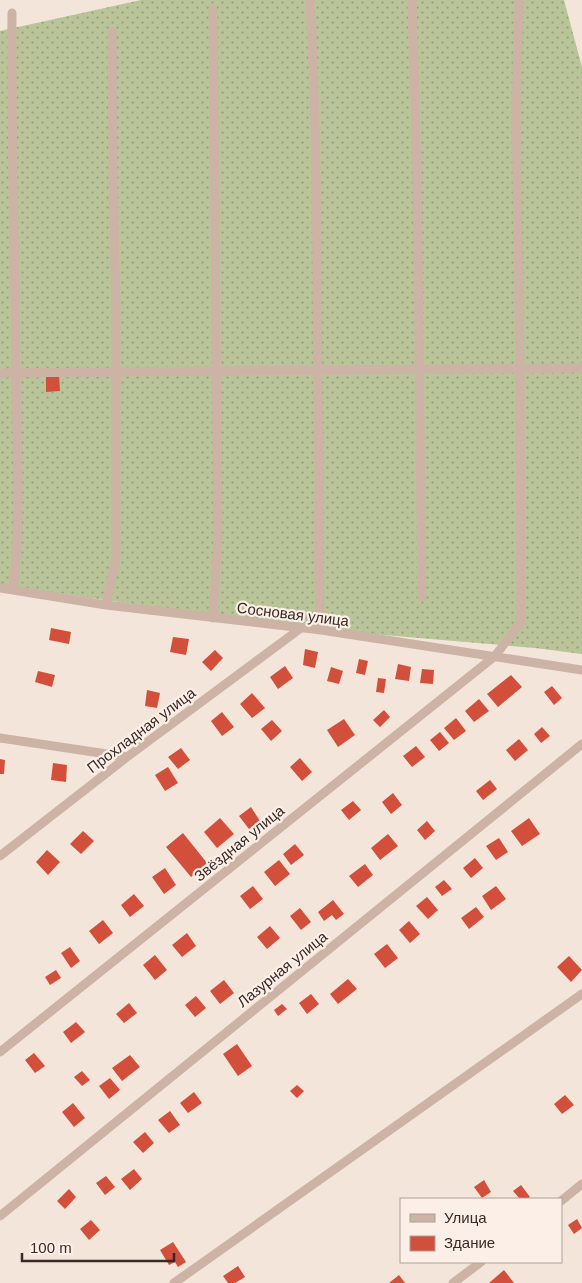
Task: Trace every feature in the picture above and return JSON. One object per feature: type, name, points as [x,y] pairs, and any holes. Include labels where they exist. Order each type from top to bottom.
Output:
[{"type":"street","points":[[310,0],[313,46],[316,200],[318,595],[321,630]]},
{"type":"street","points":[[412,0],[417,178],[422,597]]},
{"type":"street","name":"Звёздная улица","points":[[0,1052],[495,656],[521,622],[516,112],[519,0]]},
{"type":"street","points":[[213,10],[218,334],[216,372],[218,539],[213,618]]},
{"type":"street","points":[[12,13],[11,113],[18,532],[13,590]]},
{"type":"street","points":[[106,605],[116,558],[116,314],[112,32]]},
{"type":"street","points":[[0,373],[582,368]]},
{"type":"street","name":"Сосновая улица","points":[[0,588],[106,605],[321,630],[582,670]]},
{"type":"street","name":"Прохладная улица","points":[[0,856],[127,757],[301,628]]},
{"type":"street","points":[[0,738],[127,757]]},
{"type":"street","name":"Лазурная улица","points":[[0,1216],[582,744]]},
{"type":"street","points":[[174,1283],[582,994]]},
{"type":"street","points":[[562,1200],[582,1184]]},
{"type":"street","points":[[454,1283],[480,1263]]},
{"type":"green space","points":[[141,0],[564,0],[582,67],[582,654],[535,648],[301,628],[0,585],[0,31]]},
{"type":"building","points":[[59,375],[60,391],[46,392],[46,376]]},
{"type":"building","points":[[51,628],[71,632],[69,644],[49,640]]},
{"type":"building","points":[[173,637],[189,639],[186,655],[170,652]]},
{"type":"building","points":[[305,649],[318,652],[315,668],[303,665]]},
{"type":"building","points":[[215,650],[223,658],[211,671],[202,662]]},
{"type":"building","points":[[359,659],[368,661],[365,675],[356,673]]},
{"type":"building","points":[[398,664],[411,667],[409,681],[395,679]]},
{"type":"building","points":[[285,666],[293,678],[278,689],[270,677]]},
{"type":"building","points":[[331,667],[343,671],[339,684],[327,681]]},
{"type":"building","points":[[422,669],[434,670],[433,684],[420,683]]},
{"type":"building","points":[[38,671],[55,675],[52,687],[35,682]]},
{"type":"building","points":[[511,675],[522,687],[498,707],[487,694]]},
{"type":"building","points":[[378,678],[386,679],[384,693],[376,692]]},
{"type":"building","points":[[552,686],[562,698],[554,705],[544,692]]},
{"type":"building","points":[[147,690],[160,693],[157,708],[145,706]]},
{"type":"building","points":[[252,693],[265,708],[252,718],[240,704]]},
{"type":"building","points":[[479,699],[489,711],[474,722],[465,711]]},
{"type":"building","points":[[384,710],[390,717],[380,727],[373,720]]},
{"type":"building","points":[[222,712],[234,727],[222,736],[211,721]]},
{"type":"building","points":[[456,718],[466,731],[454,740],[444,728]]},
{"type":"building","points":[[344,719],[355,735],[338,747],[327,730]]},
{"type":"building","points":[[272,720],[282,731],[271,741],[261,729]]},
{"type":"building","points":[[542,727],[550,736],[541,743],[534,734]]},
{"type":"building","points":[[440,732],[449,743],[439,751],[430,740]]},
{"type":"building","points":[[519,739],[528,750],[515,761],[506,750]]},
{"type":"building","points":[[416,746],[425,757],[412,767],[403,756]]},
{"type":"building","points":[[181,748],[190,760],[178,769],[168,757]]},
{"type":"building","points":[[300,758],[312,772],[302,781],[290,767]]},
{"type":"building","points":[[0,759],[5,760],[4,774],[0,774]]},
{"type":"building","points":[[53,763],[67,765],[66,782],[51,780]]},
{"type":"building","points":[[168,767],[178,783],[165,791],[155,775]]},
{"type":"building","points":[[490,780],[497,789],[483,800],[476,791]]},
{"type":"building","points":[[393,793],[402,805],[391,814],[382,802]]},
{"type":"building","points":[[353,801],[361,810],[349,820],[341,810]]},
{"type":"building","points":[[251,807],[260,821],[249,829],[239,816]]},
{"type":"building","points":[[220,818],[234,834],[217,848],[204,832]]},
{"type":"building","points":[[529,818],[540,834],[522,846],[511,831]]},
{"type":"building","points":[[427,821],[435,831],[425,840],[417,830]]},
{"type":"building","points":[[83,831],[94,841],[81,854],[70,844]]},
{"type":"building","points":[[183,833],[207,863],[191,877],[166,847]]},
{"type":"building","points":[[388,834],[398,846],[380,860],[371,848]]},
{"type":"building","points":[[499,838],[508,852],[496,860],[486,846]]},
{"type":"building","points":[[295,844],[304,855],[291,865],[283,854]]},
{"type":"building","points":[[47,850],[60,862],[48,875],[36,862]]},
{"type":"building","points":[[475,858],[483,868],[471,878],[463,868]]},
{"type":"building","points":[[279,860],[290,874],[275,886],[264,872]]},
{"type":"building","points":[[365,864],[373,875],[358,887],[349,876]]},
{"type":"building","points":[[165,868],[176,885],[164,894],[152,877]]},
{"type":"building","points":[[444,880],[452,889],[442,896],[435,887]]},
{"type":"building","points":[[253,886],[263,899],[250,909],[240,896]]},
{"type":"building","points":[[496,886],[506,899],[491,910],[482,896]]},
{"type":"building","points":[[134,894],[144,906],[130,917],[121,905]]},
{"type":"building","points":[[427,897],[438,910],[428,919],[416,906]]},
{"type":"building","points":[[333,900],[344,914],[336,920],[332,915],[324,921],[318,912]]},
{"type":"building","points":[[476,907],[484,917],[469,929],[461,918]]},
{"type":"building","points":[[300,908],[311,922],[301,930],[290,916]]},
{"type":"building","points":[[103,920],[113,933],[99,944],[89,931]]},
{"type":"building","points":[[409,921],[420,934],[410,943],[399,930]]},
{"type":"building","points":[[270,926],[280,938],[267,949],[257,937]]},
{"type":"building","points":[[187,933],[196,946],[182,957],[172,945]]},
{"type":"building","points":[[387,944],[398,958],[385,968],[374,954]]},
{"type":"building","points":[[70,947],[80,961],[71,968],[61,953]]},
{"type":"building","points":[[155,955],[167,970],[155,980],[143,965]]},
{"type":"building","points":[[569,956],[582,970],[571,982],[557,967]]},
{"type":"building","points":[[56,970],[61,978],[50,985],[45,977]]},
{"type":"building","points":[[348,979],[357,989],[338,1004],[330,994]]},
{"type":"building","points":[[224,980],[234,993],[220,1004],[210,991]]},
{"type":"building","points":[[311,994],[319,1004],[307,1014],[299,1003]]},
{"type":"building","points":[[196,996],[206,1008],[195,1017],[185,1005]]},
{"type":"building","points":[[129,1003],[137,1013],[124,1023],[116,1014]]},
{"type":"building","points":[[282,1004],[287,1009],[278,1016],[274,1010]]},
{"type":"building","points":[[76,1022],[85,1032],[71,1043],[63,1032]]},
{"type":"building","points":[[237,1044],[252,1066],[238,1076],[223,1054]]},
{"type":"building","points":[[34,1053],[45,1066],[35,1073],[25,1060]]},
{"type":"building","points":[[130,1055],[140,1067],[122,1081],[112,1068]]},
{"type":"building","points":[[82,1071],[90,1080],[82,1086],[74,1077]]},
{"type":"building","points":[[110,1078],[120,1090],[109,1099],[99,1086]]},
{"type":"building","points":[[297,1085],[304,1091],[297,1098],[290,1091]]},
{"type":"building","points":[[194,1092],[202,1103],[188,1113],[180,1103]]},
{"type":"building","points":[[565,1095],[574,1105],[562,1114],[554,1104]]},
{"type":"building","points":[[73,1103],[85,1118],[74,1127],[62,1112]]},
{"type":"building","points":[[170,1111],[180,1125],[169,1133],[158,1120]]},
{"type":"building","points":[[145,1132],[154,1143],[143,1153],[133,1142]]},
{"type":"building","points":[[134,1169],[142,1179],[130,1190],[121,1179]]},
{"type":"building","points":[[106,1176],[115,1187],[105,1195],[96,1183]]},
{"type":"building","points":[[484,1180],[491,1192],[482,1198],[474,1187]]},
{"type":"building","points":[[521,1185],[530,1197],[519,1198],[513,1191]]},
{"type":"building","points":[[69,1189],[76,1197],[65,1209],[57,1201]]},
{"type":"building","points":[[577,1219],[582,1228],[574,1234],[568,1225]]},
{"type":"building","points":[[91,1220],[100,1230],[89,1240],[80,1229]]},
{"type":"building","points":[[173,1242],[186,1262],[178,1267],[175,1262],[169,1265],[160,1250]]},
{"type":"building","points":[[238,1266],[245,1277],[235,1283],[228,1283],[223,1276]]},
{"type":"building","points":[[504,1270],[514,1283],[489,1283]]},
{"type":"building","points":[[399,1275],[405,1283],[389,1283]]}]
